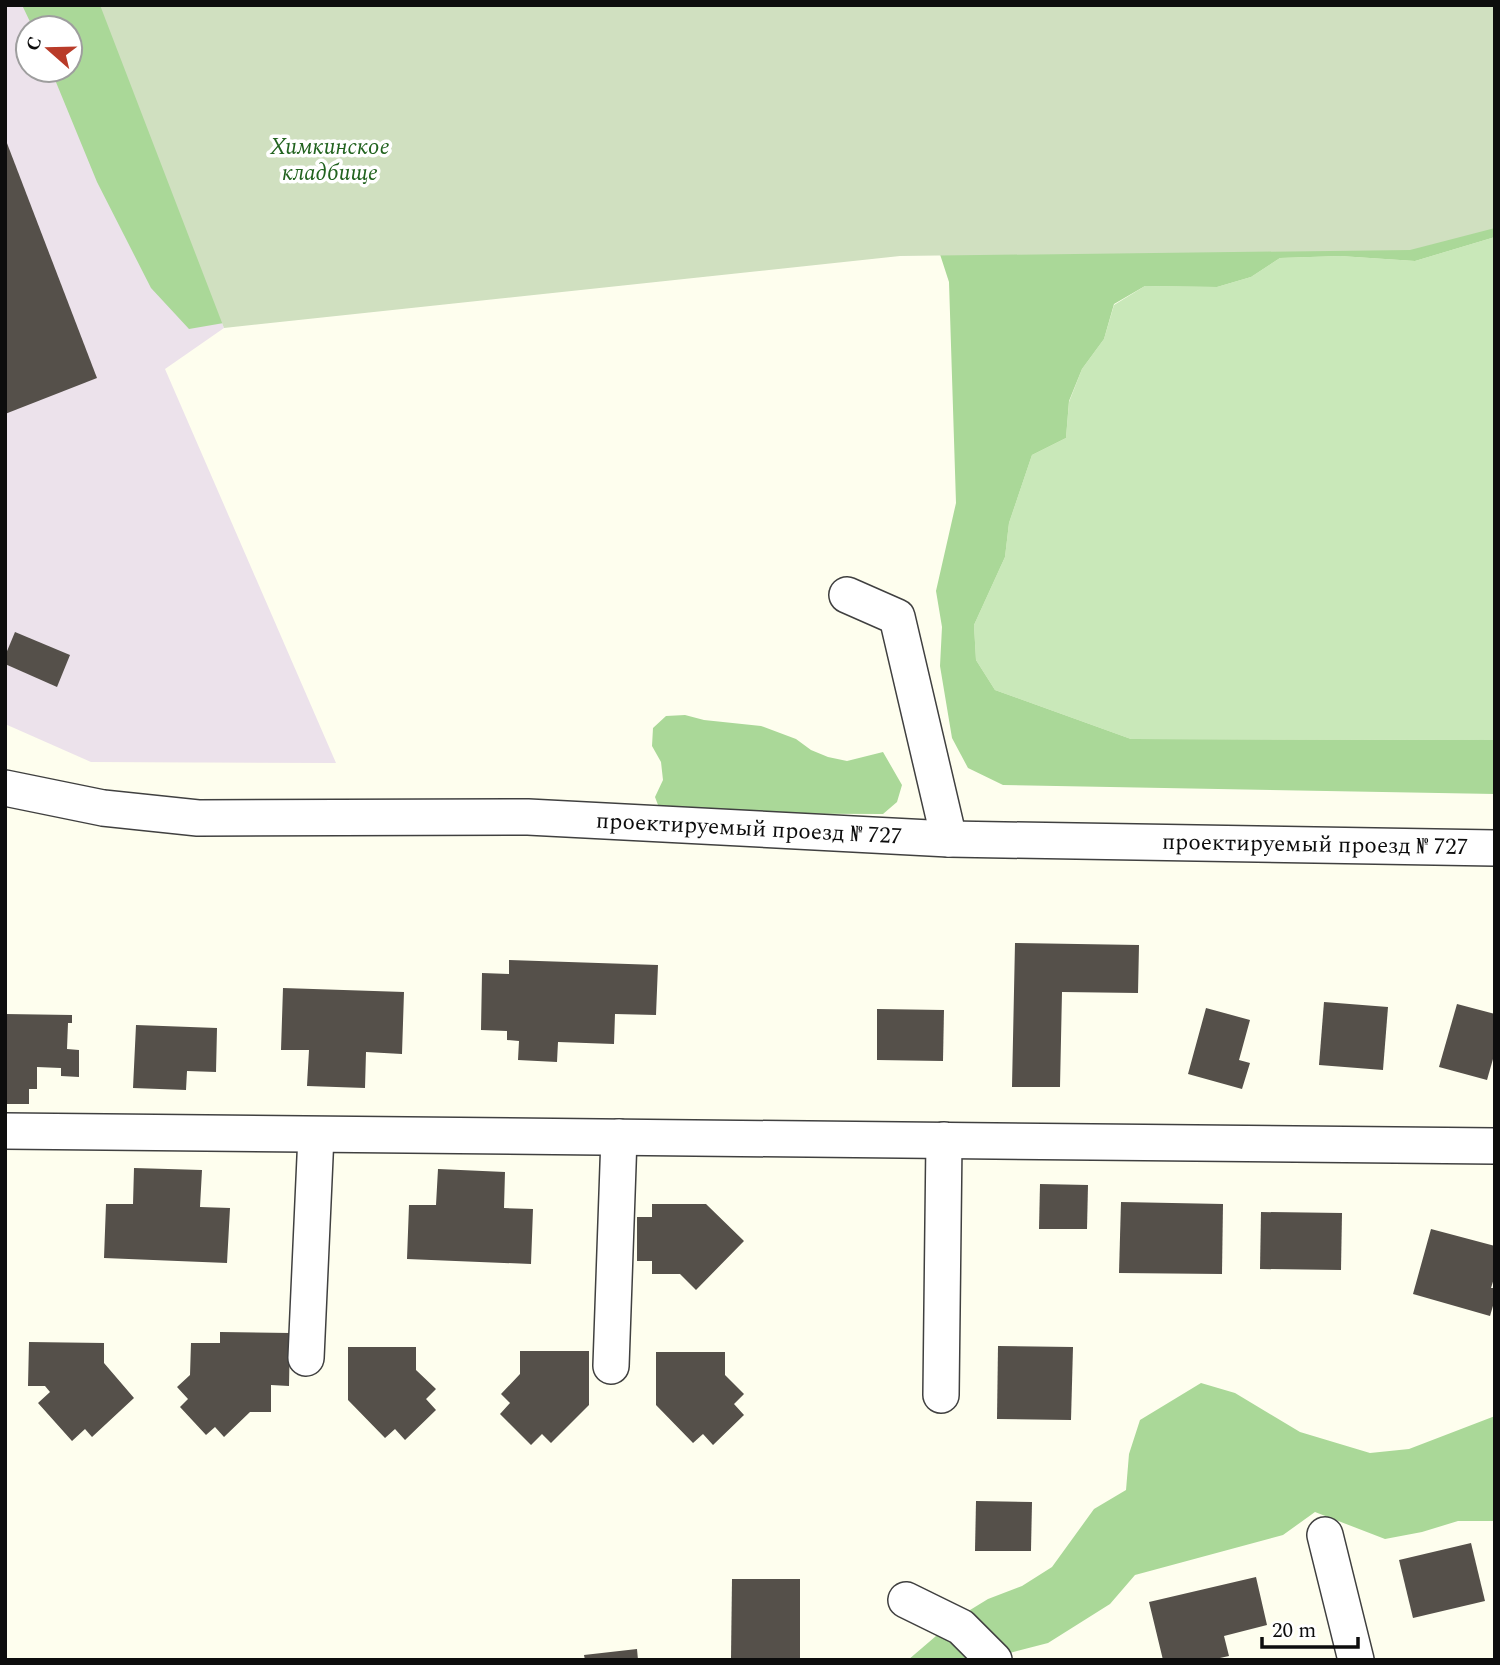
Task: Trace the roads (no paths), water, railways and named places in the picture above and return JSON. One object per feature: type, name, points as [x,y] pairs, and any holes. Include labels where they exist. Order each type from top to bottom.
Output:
[{"type":"street","points":[[847,595],[897,617],[949,839]]},
{"type":"street","name":"проектируемый проезд № 727","points":[[5,788],[103,808],[198,818],[528,817],[949,839],[1495,848]]},
{"type":"street","points":[[5,1131],[1495,1146]]},
{"type":"street","points":[[306,1358],[316,1135]]},
{"type":"street","points":[[611,1366],[619,1137]]},
{"type":"street","points":[[941,1395],[944,1140]]},
{"type":"street","points":[[1325,1535],[1356,1660]]},
{"type":"street","points":[[906,1600],[961,1627],[995,1660]]},
{"type":"park label","name":"Химкинское кладбище","points":[[330,160]]}]
